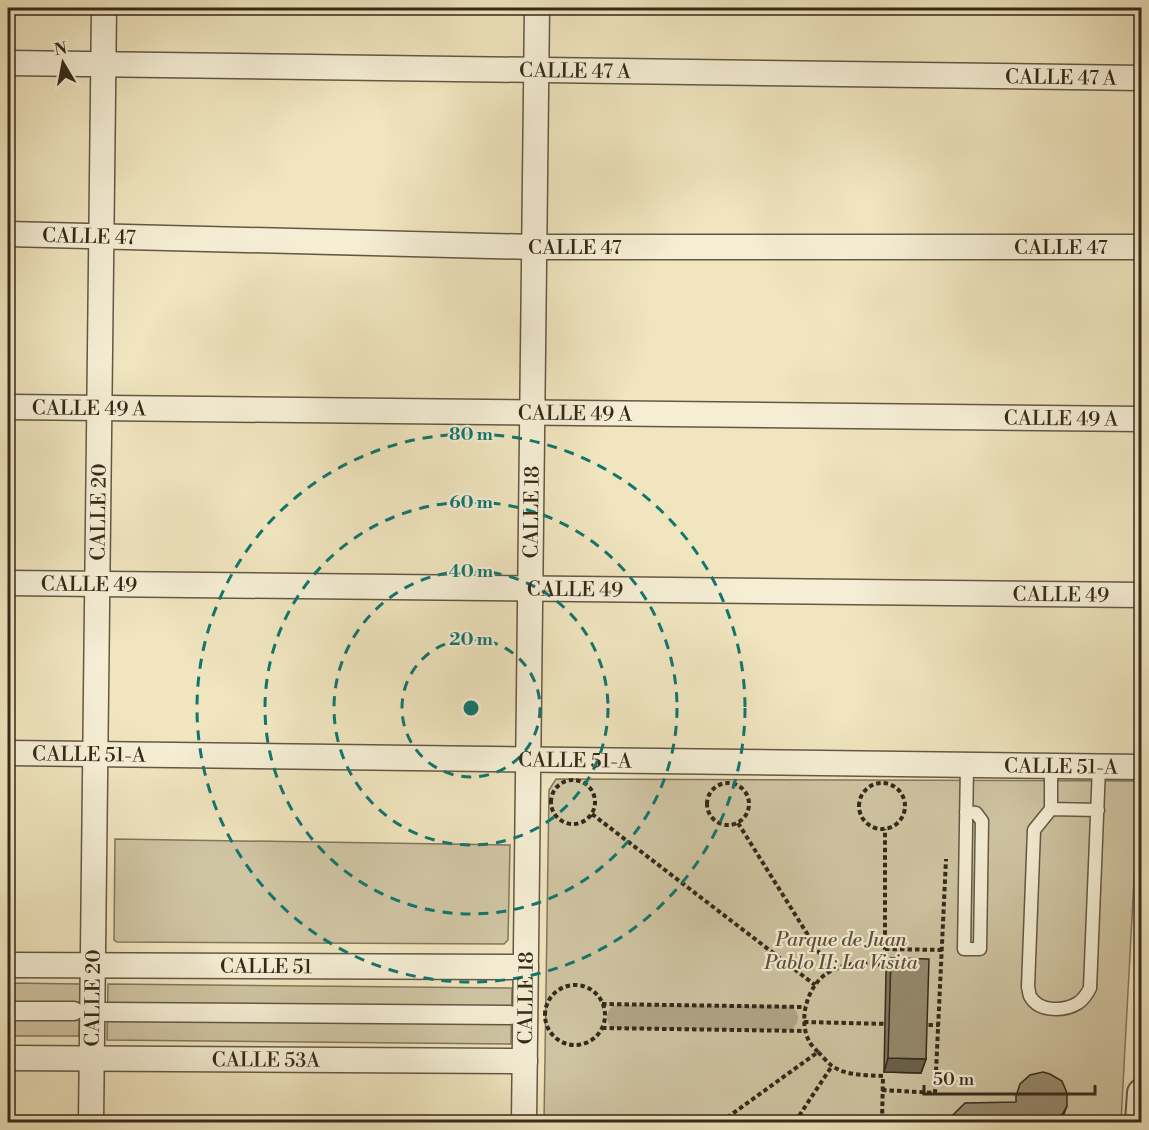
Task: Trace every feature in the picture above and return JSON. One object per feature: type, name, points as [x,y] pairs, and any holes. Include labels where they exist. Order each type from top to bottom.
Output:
[{"type":"street","name":"CALLE 20","points":[[91,1122],[104,8]]},
{"type":"street","name":"CALLE 18","points":[[524,1122],[537,8]]},
{"type":"street","name":"CALLE 47 A","points":[[8,63],[1142,78]]},
{"type":"street","name":"CALLE 47","points":[[8,234],[534,247],[1142,247]]},
{"type":"street","name":"CALLE 49 A","points":[[8,408],[1142,419]]},
{"type":"street","name":"CALLE 49","points":[[8,583],[1142,594]]},
{"type":"street","name":"CALLE 51-A","points":[[8,753],[1142,767]]},
{"type":"street","name":"CALLE 51","points":[[8,965],[526,967]]},
{"type":"street","points":[[8,1011],[74,1011]]},
{"type":"street","points":[[105,1012],[510,1015]]},
{"type":"street","name":"CALLE 53A","points":[[8,1058],[525,1061]]},
{"type":"street","points":[[1140,1122],[1142,1093]]},
{"type":"lane","points":[[966,812],[976,813],[982,821],[980,950],[964,949],[966,812],[967,765]]},
{"type":"lane","points":[[1052,766],[1051,809],[1034,831],[1028,987],[1030,997],[1037,1004],[1056,1009],[1077,1004],[1090,988],[1100,766]]},
{"type":"lane","points":[[1051,809],[1098,810]]},
{"type":"path","points":[[568,780],[583,782],[594,792],[596,800],[592,814],[581,823],[566,824],[555,815],[551,801],[552,794],[561,783],[568,780]]},
{"type":"path","points":[[882,783],[896,788],[901,794],[905,809],[898,822],[885,829],[878,829],[865,822],[859,808],[862,794],[868,788],[882,783]]},
{"type":"path","points":[[722,784],[735,784],[746,793],[749,806],[744,818],[738,823],[724,825],[718,823],[708,812],[707,798],[716,787],[722,784]]},
{"type":"path","points":[[592,814],[815,986]]},
{"type":"path","points":[[738,823],[831,972]]},
{"type":"path","points":[[882,1122],[884,1076],[859,1075],[832,1066],[809,1040],[804,1022],[806,1002],[815,986],[826,974],[844,966],[885,965],[885,829]]},
{"type":"path","points":[[882,1090],[935,1093],[945,890]]},
{"type":"path","points":[[885,948],[942,951]]},
{"type":"path","points":[[582,986],[598,996],[602,1004],[605,1012],[602,1028],[597,1036],[582,1045],[564,1044],[549,1032],[544,1013],[546,1004],[557,991],[564,987],[582,986]]},
{"type":"path","points":[[602,1004],[806,1007]]},
{"type":"path","points":[[804,1022],[894,1024]]},
{"type":"path","points":[[916,1024],[939,1025]]},
{"type":"path","points":[[602,1028],[807,1031]]},
{"type":"path","points":[[722,1122],[818,1052]]},
{"type":"path","points":[[795,1122],[832,1066]]},
{"type":"green space","name":"Parque de Juan Pablo II: La Visita","points":[[556,779],[1135,781],[1139,787],[1121,1122],[544,1122],[549,790]]},
{"type":"green space","points":[[115,839],[510,845],[508,940],[504,944],[117,942],[114,940]]},
{"type":"green space","points":[[8,983],[80,984],[79,1036],[8,1036]]},
{"type":"green space","points":[[108,984],[512,988],[511,1044],[107,1040]]},
{"type":"building","points":[[891,958],[929,959],[926,1059],[888,1058]]},
{"type":"building","points":[[1043,1072],[1062,1081],[1067,1093],[1067,1106],[1057,1119],[1051,1122],[946,1122],[965,1103],[1016,1102],[1020,1084],[1030,1075]]},
{"type":"waterway","points":[[619,1017],[786,1018]]}]
